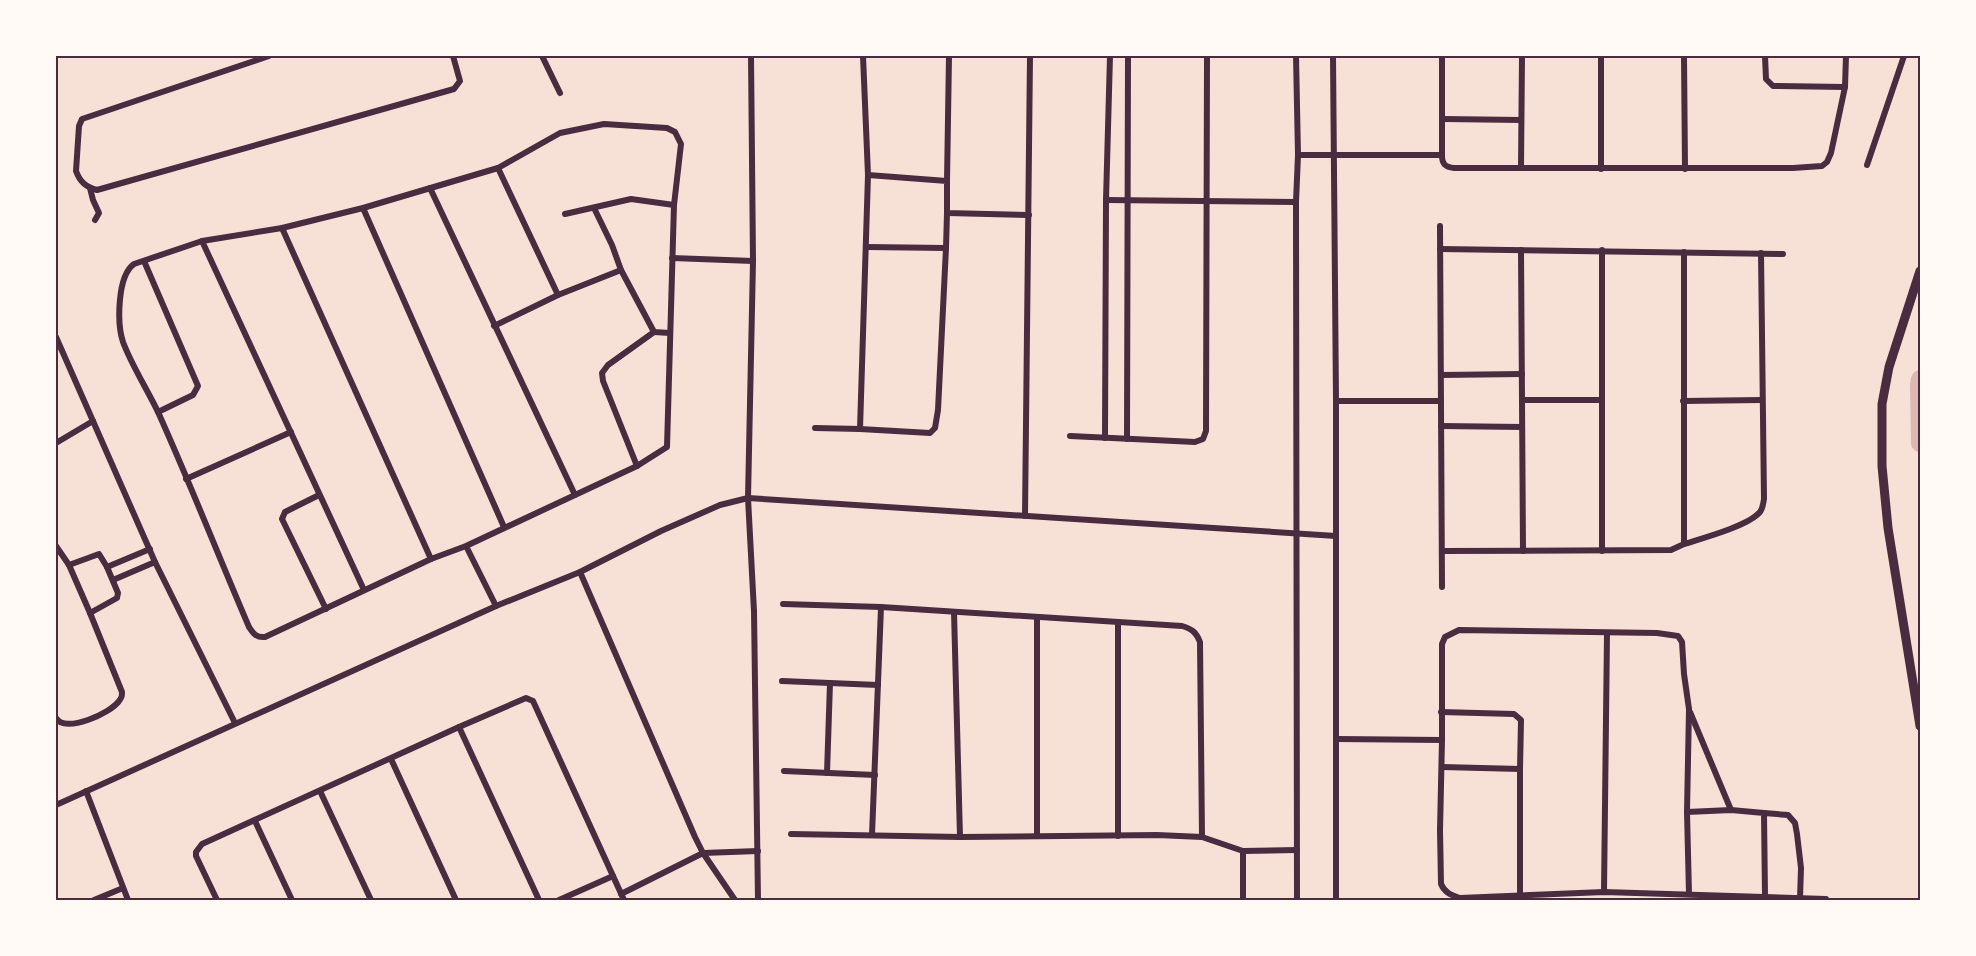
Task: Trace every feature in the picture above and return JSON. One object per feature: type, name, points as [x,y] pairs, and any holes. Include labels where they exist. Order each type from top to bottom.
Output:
[{"type":"street","points":[[269,56],[88,115],[82,119],[79,126],[76,171],[82,182],[97,190],[454,89],[460,81],[453,56]]},
{"type":"street","points":[[542,56],[560,93]]},
{"type":"street","points":[[751,56],[753,261],[748,498],[754,611],[758,900]]},
{"type":"street","points":[[860,429],[868,175],[863,56]]},
{"type":"street","points":[[815,428],[930,433],[935,428],[938,411],[946,248],[949,56]]},
{"type":"street","points":[[1025,516],[1030,56]]},
{"type":"street","points":[[1105,438],[1106,200],[1110,56]]},
{"type":"street","points":[[1127,440],[1128,56]]},
{"type":"street","points":[[1070,436],[1195,442],[1203,439],[1206,432],[1207,56]]},
{"type":"street","points":[[1296,56],[1298,155],[1296,202],[1297,900]]},
{"type":"street","points":[[1333,56],[1336,900]]},
{"type":"street","points":[[1442,56],[1443,164],[1450,167],[1601,169],[1822,166],[1827,162],[1831,153],[1845,87],[1846,56]]},
{"type":"street","points":[[1521,168],[1522,56]]},
{"type":"street","points":[[1601,56],[1601,169]]},
{"type":"street","points":[[1684,56],[1684,169]]},
{"type":"street","points":[[1765,56],[1766,79],[1773,86],[1845,87]]},
{"type":"street","points":[[1867,165],[1904,56]]},
{"type":"street","points":[[1443,119],[1521,120]]},
{"type":"street","points":[[604,124],[662,126],[675,132],[681,141],[674,205],[667,445],[637,466],[466,546],[431,559],[265,637],[256,636],[249,627],[158,412],[123,342],[120,325],[121,296],[126,275],[131,266],[202,241],[282,228],[363,208],[498,168],[560,133],[604,124]]},
{"type":"street","points":[[1298,155],[1442,155]]},
{"type":"street","points":[[498,168],[558,295]]},
{"type":"street","points":[[868,175],[947,181]]},
{"type":"street","points":[[90,188],[99,213],[95,220]]},
{"type":"street","points":[[430,188],[574,495]]},
{"type":"street","points":[[565,214],[631,199],[674,205]]},
{"type":"street","points":[[1106,200],[1296,202]]},
{"type":"street","points":[[363,208],[504,527]]},
{"type":"street","points":[[594,208],[621,270],[654,332]]},
{"type":"street","points":[[947,213],[1029,215]]},
{"type":"street","points":[[1440,226],[1442,587]]},
{"type":"street","points":[[282,228],[431,559]]},
{"type":"street","points":[[202,241],[364,590]]},
{"type":"street","points":[[866,247],[946,248]]},
{"type":"street","points":[[1440,249],[1783,254]]},
{"type":"street","points":[[1521,250],[1523,551]]},
{"type":"street","points":[[1602,250],[1602,551]]},
{"type":"street","points":[[1684,252],[1684,544]]},
{"type":"street","points":[[1442,551],[1671,550],[1755,517],[1762,510],[1764,499],[1761,253]]},
{"type":"street","points":[[672,258],[753,261]]},
{"type":"street","points":[[144,261],[198,386],[193,395],[158,412]]},
{"type":"street","points":[[494,326],[558,295],[621,270]]},
{"type":"street","points":[[1920,271],[1889,368],[1882,404],[1882,466],[1888,528],[1920,726]]},
{"type":"street","points":[[637,466],[603,381],[602,373],[608,365],[654,332],[670,333]]},
{"type":"street","points":[[56,337],[155,562],[235,723]]},
{"type":"street","points":[[1442,375],[1522,374]]},
{"type":"street","points":[[1336,400],[1441,401]]},
{"type":"street","points":[[1522,400],[1601,400]]},
{"type":"street","points":[[1683,401],[1762,400]]},
{"type":"street","points":[[56,444],[93,421]]},
{"type":"street","points":[[1440,426],[1522,427]]},
{"type":"street","points":[[186,479],[291,432]]},
{"type":"street","points":[[319,495],[285,512],[282,519],[326,609]]},
{"type":"street","points":[[56,805],[496,606],[580,572],[661,531],[720,505],[748,498],[1336,536]]},
{"type":"street","points":[[56,546],[69,565],[119,683],[122,696],[114,706],[74,725],[65,725],[58,722],[56,718]]},
{"type":"street","points":[[466,546],[496,606]]},
{"type":"street","points":[[107,567],[150,549]]},
{"type":"street","points":[[69,565],[99,554],[113,580],[118,594],[117,598],[90,613]]},
{"type":"street","points":[[113,580],[155,562]]},
{"type":"street","points":[[580,572],[703,853],[735,900]]},
{"type":"street","points":[[783,604],[881,607],[1182,626],[1191,629],[1197,634],[1200,642],[1202,837]]},
{"type":"street","points":[[872,835],[881,607]]},
{"type":"street","points":[[954,612],[960,837]]},
{"type":"street","points":[[1037,617],[1037,836]]},
{"type":"street","points":[[1118,622],[1118,836]]},
{"type":"street","points":[[1689,894],[1687,812],[1689,709],[1682,642],[1678,636],[1657,633],[1471,630],[1450,633],[1445,637],[1442,644],[1440,841],[1441,884],[1450,895],[1461,898],[1605,892],[1826,898]]},
{"type":"street","points":[[1605,892],[1606,633]]},
{"type":"street","points":[[782,681],[878,685]]},
{"type":"street","points":[[827,773],[830,683]]},
{"type":"street","points":[[217,900],[196,852],[199,847],[526,698],[531,700],[622,897],[703,853],[758,852]]},
{"type":"street","points":[[1689,709],[1731,810]]},
{"type":"street","points":[[1441,712],[1514,714],[1521,720],[1520,896]]},
{"type":"street","points":[[459,727],[539,900]]},
{"type":"street","points":[[1337,739],[1442,740]]},
{"type":"street","points":[[391,759],[456,900]]},
{"type":"street","points":[[1442,767],[1520,769]]},
{"type":"street","points":[[784,771],[875,775]]},
{"type":"street","points":[[86,791],[129,900]]},
{"type":"street","points":[[320,791],[371,900]]},
{"type":"street","points":[[1687,812],[1731,810],[1788,815],[1795,823],[1801,868],[1800,898]]},
{"type":"street","points":[[1764,813],[1766,897]]},
{"type":"street","points":[[255,821],[292,900]]},
{"type":"street","points":[[791,834],[1202,837],[1243,850],[1297,850]]},
{"type":"street","points":[[1243,850],[1243,900]]},
{"type":"street","points":[[559,900],[613,876]]},
{"type":"street","points":[[94,900],[123,888]]},
{"type":"waterway","points":[[1920,379],[1920,443]]}]
